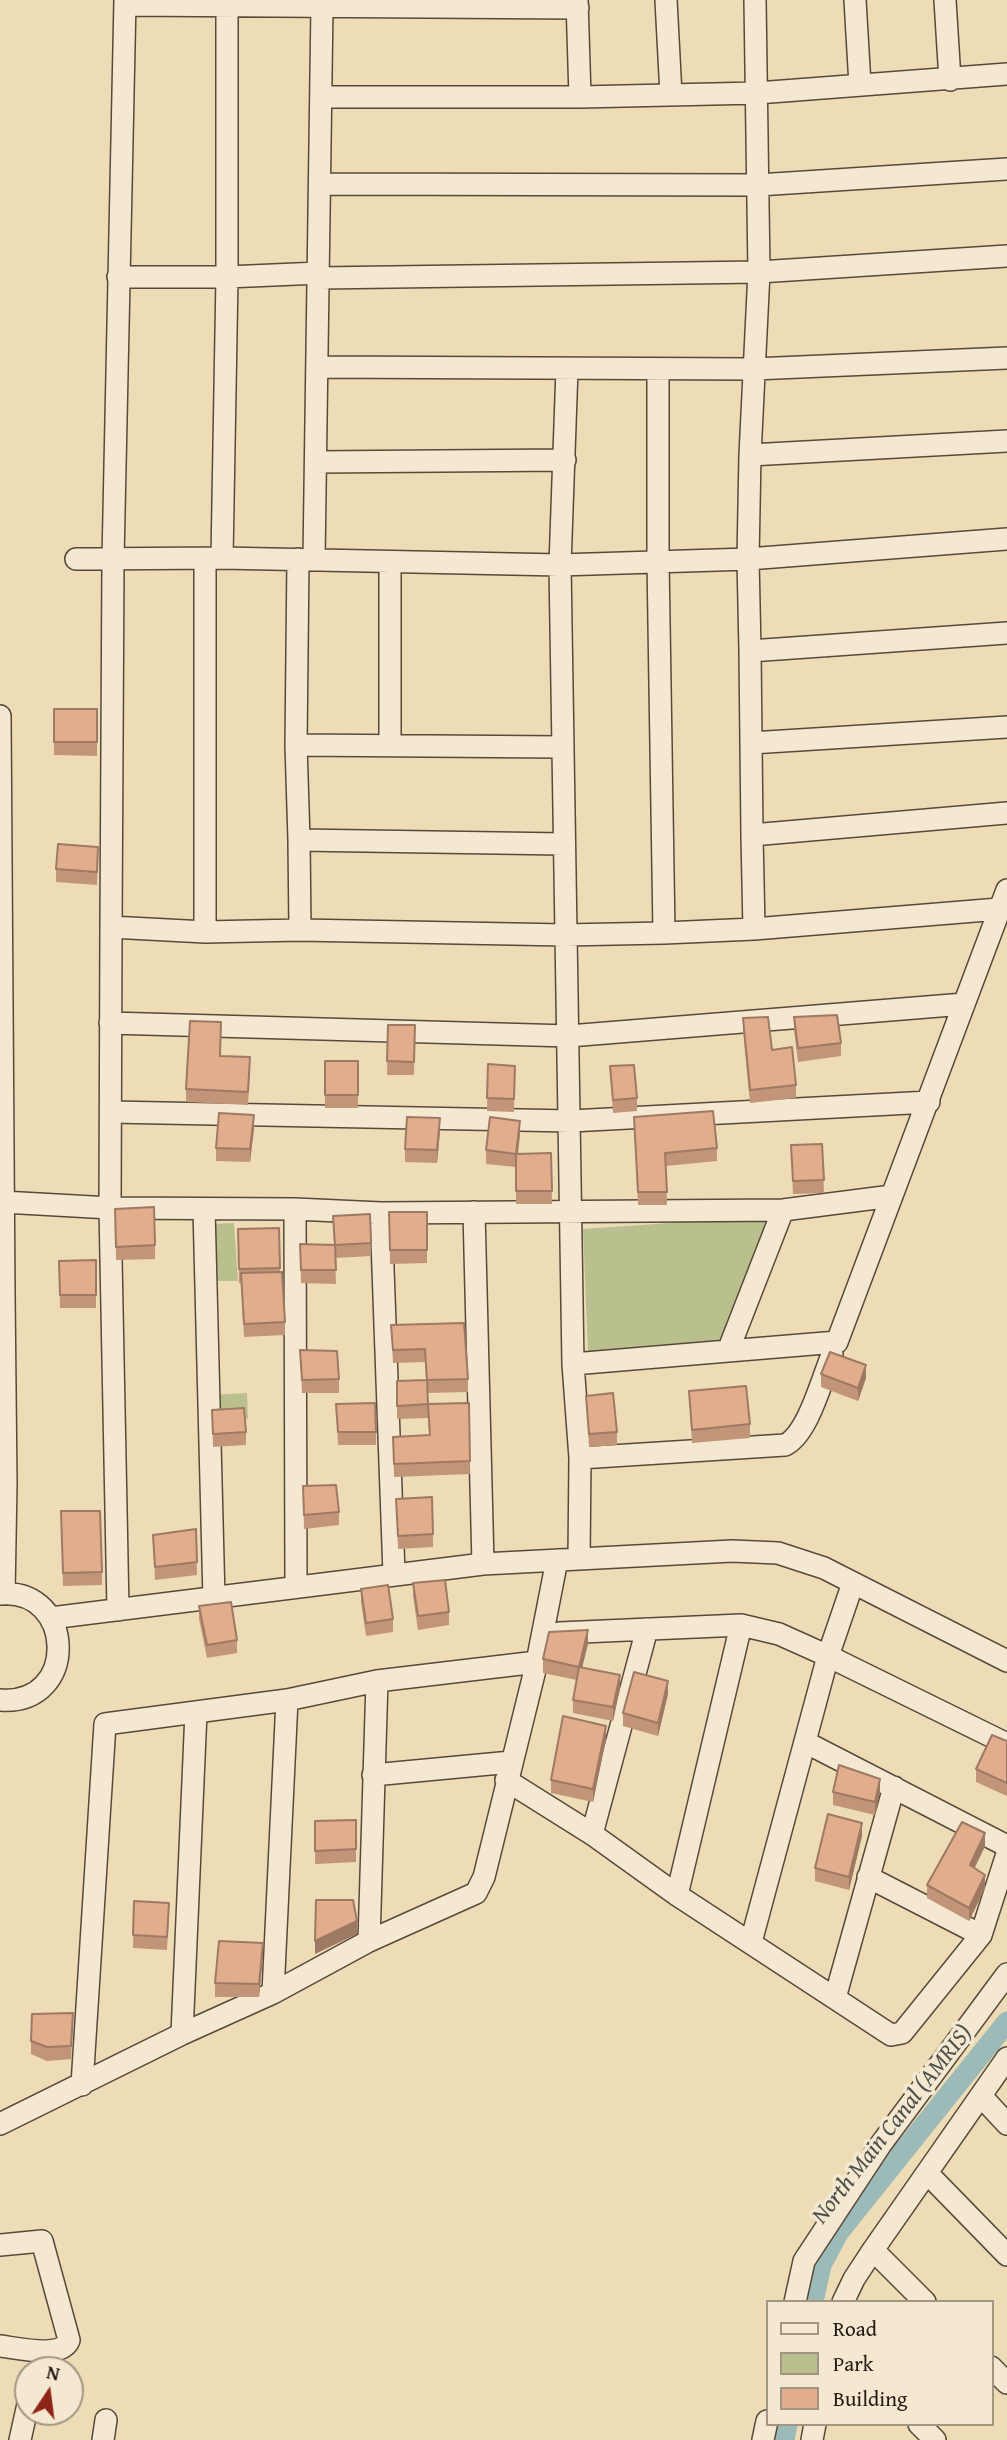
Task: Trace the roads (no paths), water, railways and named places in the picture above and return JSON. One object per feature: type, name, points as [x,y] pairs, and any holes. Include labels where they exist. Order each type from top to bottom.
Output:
[{"type":"street","points":[[666,0],[671,95]]},
{"type":"street","points":[[754,929],[748,559],[759,272],[755,0]]},
{"type":"street","points":[[855,0],[860,85]]},
{"type":"street","points":[[945,0],[950,80]]},
{"type":"street","points":[[118,1610],[110,1208],[110,1023],[113,558],[125,3],[227,6],[267,3],[323,6],[577,4],[580,97]]},
{"type":"street","points":[[205,932],[214,558],[227,277],[227,6]]},
{"type":"street","points":[[300,930],[296,745],[306,559],[316,461],[323,6]]},
{"type":"street","points":[[321,97],[580,97],[757,93],[1007,74]]},
{"type":"street","points":[[321,184],[758,185],[1007,169]]},
{"type":"street","points":[[118,277],[759,272],[1007,256]]},
{"type":"street","points":[[317,367],[754,369],[1007,358]]},
{"type":"street","points":[[0,2124],[181,2034],[273,1993],[369,1941],[476,1893],[484,1877],[543,1634],[568,1559],[580,1458],[573,1364],[571,1121],[563,844],[560,565],[567,369]]},
{"type":"street","points":[[658,369],[664,933]]},
{"type":"street","points":[[750,455],[1007,441]]},
{"type":"street","points":[[316,461],[565,460]]},
{"type":"street","points":[[76,559],[306,559],[560,565],[748,559],[1007,539]]},
{"type":"street","points":[[390,562],[390,745]]},
{"type":"street","points":[[750,651],[1007,633]]},
{"type":"street","points":[[0,716],[2,1594],[29,1600],[51,1618],[58,1636],[59,1654],[55,1670],[44,1685],[31,1695],[13,1701],[0,1700]]},
{"type":"street","points":[[751,743],[1007,727]]},
{"type":"street","points":[[296,745],[562,747]]},
{"type":"street","points":[[752,835],[1007,814]]},
{"type":"street","points":[[299,840],[563,844]]},
{"type":"street","points":[[111,927],[205,932],[300,930],[565,935],[664,933],[754,929],[1003,900],[929,1102],[801,1430],[785,1445],[580,1458]]},
{"type":"street","points":[[110,1023],[569,1036],[964,1004]]},
{"type":"street","points":[[111,1112],[571,1121],[929,1102]]},
{"type":"street","points":[[3,1202],[110,1208],[295,1209],[381,1213],[571,1212],[783,1210],[892,1196]]},
{"type":"street","points":[[204,1209],[214,1599]]},
{"type":"street","points":[[295,1209],[296,1587]]},
{"type":"street","points":[[728,1351],[783,1210]]},
{"type":"street","points":[[474,1212],[483,1564]]},
{"type":"street","points":[[381,1213],[394,1574]]},
{"type":"street","points":[[573,1364],[837,1342]]},
{"type":"street","points":[[51,1618],[483,1564],[732,1551],[778,1553],[824,1568],[1007,1661]]},
{"type":"street","points":[[751,1942],[828,1656],[853,1583]]},
{"type":"street","points":[[543,1634],[741,1625],[779,1634],[1007,1744]]},
{"type":"street","points":[[677,1895],[741,1625]]},
{"type":"street","points":[[592,1834],[647,1629]]},
{"type":"street","points":[[82,2085],[105,1724],[287,1700],[377,1681],[537,1662]]},
{"type":"street","points":[[369,1941],[377,1681]]},
{"type":"street","points":[[273,1993],[287,1700]]},
{"type":"street","points":[[181,2034],[196,1712]]},
{"type":"street","points":[[805,1742],[1007,1846]]},
{"type":"street","points":[[373,1774],[508,1771],[677,1895],[884,2033],[891,2035],[899,2034],[964,1959],[981,1935],[1007,1854]]},
{"type":"street","points":[[835,1998],[894,1787]]},
{"type":"street","points":[[868,1877],[981,1935]]},
{"type":"street","points":[[794,2300],[804,2261],[881,2144],[1007,1974]]},
{"type":"street","points":[[845,2300],[873,2250],[1007,2057]]},
{"type":"street","points":[[981,2096],[1007,2124]]},
{"type":"street","points":[[928,2174],[1007,2255]]},
{"type":"street","points":[[0,2245],[42,2241],[69,2340],[64,2348],[46,2356]]},
{"type":"street","points":[[873,2250],[923,2300]]},
{"type":"street","points":[[0,2346],[26,2356]]},
{"type":"street","points":[[993,2369],[1007,2383]]},
{"type":"street","points":[[921,2426],[934,2440]]},
{"type":"waterway","name":"North Main Canal (AMRIS)","points":[[813,2300],[821,2265],[838,2233],[1007,2022]]},
{"type":"waterway","name":"North Main Canal (AMRIS)","points":[[784,2440],[787,2426]]}]
